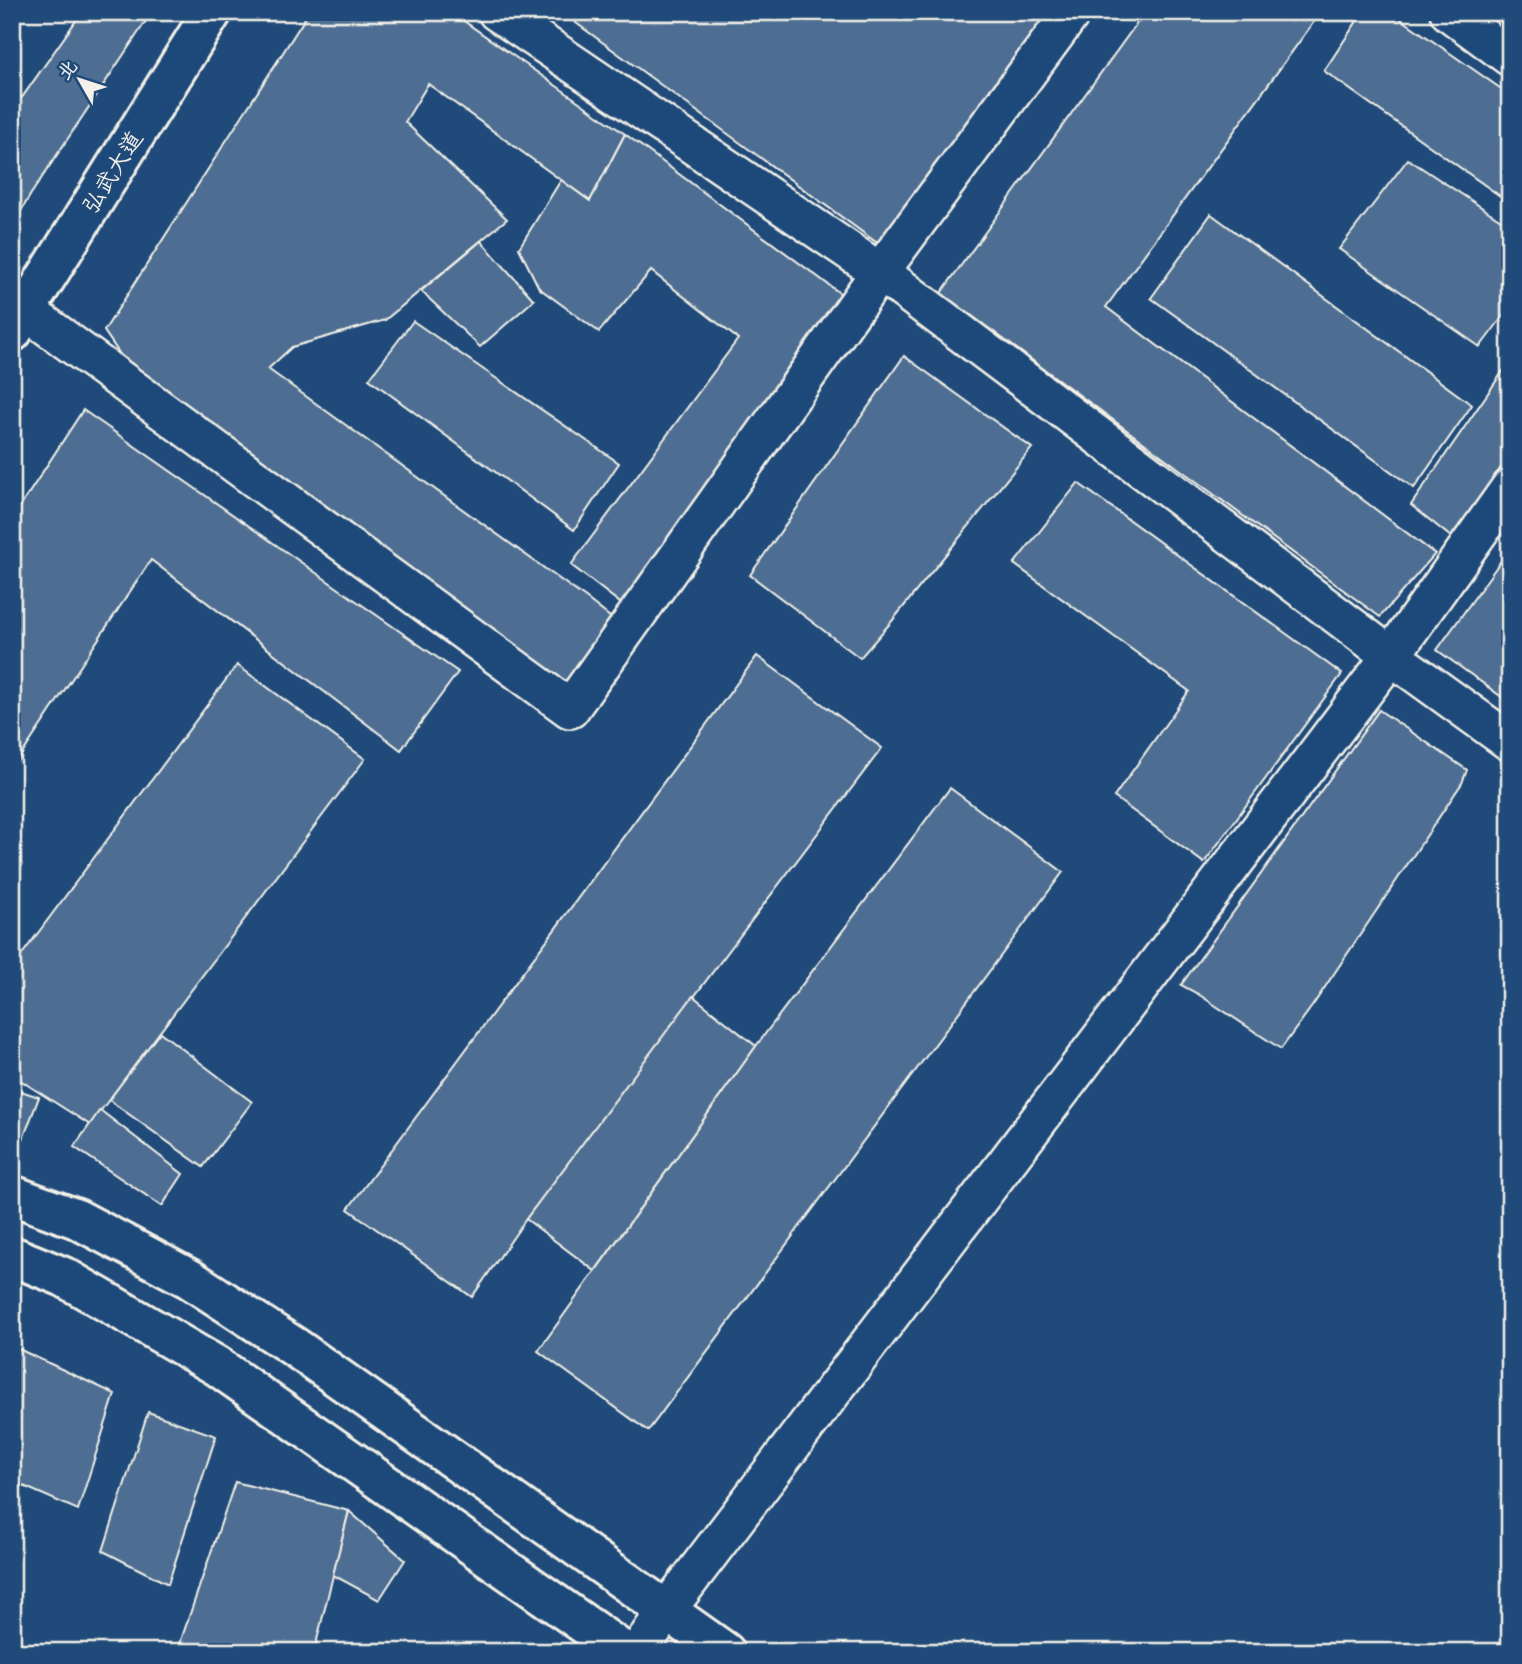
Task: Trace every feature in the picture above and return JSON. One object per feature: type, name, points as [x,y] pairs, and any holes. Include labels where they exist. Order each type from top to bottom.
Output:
[{"type":"main road","name":"弘武大道","points":[[19,321],[212,12]]},
{"type":"main road","points":[[12,1195],[77,1219],[190,1279],[296,1348],[725,1652]]},
{"type":"main road","points":[[12,1256],[64,1277],[218,1366],[624,1652]]},
{"type":"street","points":[[497,12],[880,272],[1391,656],[1510,742]]},
{"type":"street","points":[[19,321],[570,709],[880,272],[1072,12]]},
{"type":"street","points":[[1449,12],[1510,57]]},
{"type":"street","points":[[638,1652],[666,1611],[1391,656],[1510,488]]},
{"type":"building","points":[[82,12],[152,12],[12,226],[12,106],[23,96]]},
{"type":"building","points":[[309,12],[451,12],[625,134],[590,201],[428,84],[405,122],[507,219],[385,320],[292,347],[268,369],[615,621],[566,686],[130,369],[104,331]]},
{"type":"building","points":[[561,12],[1052,12],[880,245]]},
{"type":"building","points":[[1145,12],[1321,12],[1106,307],[1435,554],[1380,617],[941,293]]},
{"type":"building","points":[[1363,12],[1391,12],[1510,95],[1510,203],[1324,71]]},
{"type":"building","points":[[625,134],[841,294],[624,606],[571,565],[738,339],[651,271],[599,332],[539,288],[519,248],[561,180],[590,201]]},
{"type":"building","points":[[1408,159],[1510,226],[1510,307],[1480,347],[1339,249]]},
{"type":"building","points":[[1211,214],[1472,405],[1414,488],[1151,298]]},
{"type":"building","points":[[481,241],[534,300],[480,347],[421,291]]},
{"type":"building","points":[[413,321],[619,463],[574,530],[369,379]]},
{"type":"building","points":[[904,356],[1032,448],[860,658],[750,575]]},
{"type":"building","points":[[1510,361],[1510,455],[1451,537],[1411,505]]},
{"type":"building","points":[[83,410],[458,672],[401,750],[151,560],[12,769],[12,519]]},
{"type":"building","points":[[1078,483],[1342,674],[1204,863],[1114,797],[1189,691],[1014,564]]},
{"type":"building","points":[[1510,548],[1510,703],[1437,650]]},
{"type":"building","points":[[757,656],[882,748],[526,1219],[472,1297],[348,1209]]},
{"type":"building","points":[[237,665],[365,759],[90,1125],[12,1075],[12,968]]},
{"type":"building","points":[[1379,710],[1467,770],[1462,783],[1281,1049],[1181,985]]},
{"type":"building","points":[[950,788],[1063,872],[648,1431],[538,1351],[756,1046]]},
{"type":"building","points":[[12,857],[22,865],[12,885]]},
{"type":"building","points":[[693,996],[756,1046],[595,1271],[526,1219]]},
{"type":"building","points":[[160,1032],[252,1102],[203,1167],[109,1100]]},
{"type":"building","points":[[12,1088],[39,1097],[12,1168]]},
{"type":"building","points":[[100,1110],[183,1174],[162,1206],[74,1147]]},
{"type":"building","points":[[12,1346],[115,1394],[78,1510],[12,1481],[12,1449],[15,1440],[12,1439]]},
{"type":"building","points":[[148,1412],[216,1436],[168,1584],[103,1551]]},
{"type":"building","points":[[235,1482],[349,1511],[314,1652],[177,1652]]},
{"type":"building","points":[[349,1511],[405,1560],[379,1600],[333,1575]]}]
